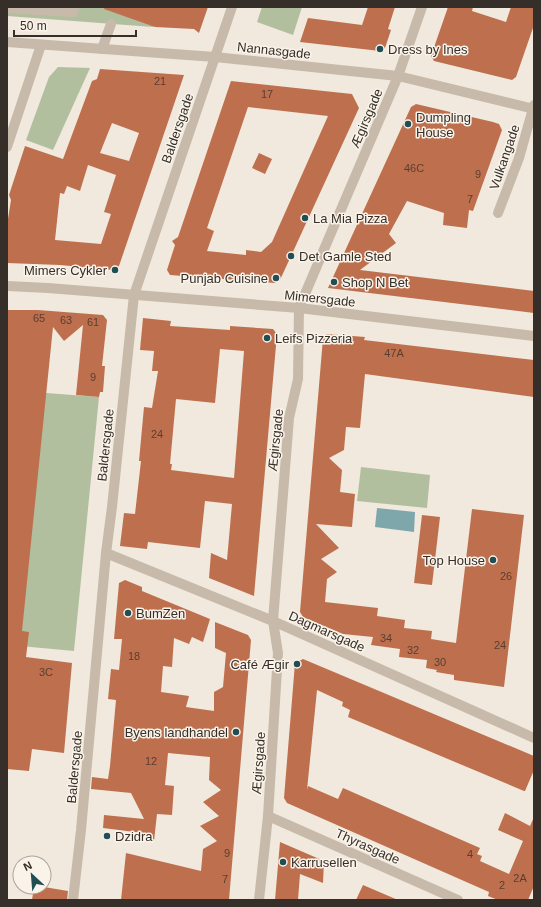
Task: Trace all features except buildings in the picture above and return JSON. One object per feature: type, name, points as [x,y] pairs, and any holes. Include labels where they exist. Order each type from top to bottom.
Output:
[{"type":"street","points":[[7,8],[31,8],[73,12],[75,7]]},
{"type":"street","name":"Baldersgade","points":[[73,900],[81,830],[106,553],[134,295],[232,7]]},
{"type":"street","name":"Ægirsgade","points":[[259,900],[268,816],[278,653],[272,621],[289,418],[298,379],[299,308],[398,76],[422,7]]},
{"type":"street","points":[[102,49],[111,24]]},
{"type":"street","name":"Nannasgade","points":[[7,42],[215,57],[398,76],[534,108]]},
{"type":"street","points":[[7,147],[41,45]]},
{"type":"street","name":"Vulkangade","points":[[498,213],[519,158],[534,108]]},
{"type":"street","name":"Mimersgade","points":[[7,286],[299,308],[534,336]]},
{"type":"street","name":"Dagmarsgade","points":[[106,553],[272,621],[534,738]]},
{"type":"street","name":"Thyrasgade","points":[[268,816],[458,900]]},
{"type":"green space","points":[[7,7],[159,7],[153,27],[7,16]]},
{"type":"green space","points":[[262,7],[302,7],[293,35],[257,22]]},
{"type":"green space","points":[[58,67],[90,68],[53,150],[26,140],[49,77]]},
{"type":"green space","points":[[46,393],[99,397],[74,651],[20,646],[7,781],[7,466]]},
{"type":"green space","points":[[361,467],[430,475],[427,508],[357,501]]},
{"type":"water","points":[[377,508],[415,512],[414,532],[375,527]]},
{"type":"place","name":"Dress by Ines","points":[[380,49]]},
{"type":"place","name":"Dumpling House","points":[[408,124]]},
{"type":"place","name":"La Mia Pizza","points":[[305,218]]},
{"type":"place","name":"Det Gamle Sted","points":[[291,256]]},
{"type":"place","name":"Mimers Cykler","points":[[115,270]]},
{"type":"place","name":"Punjab Cuisine","points":[[276,278]]},
{"type":"place","name":"Shop N Bet","points":[[334,282]]},
{"type":"place","name":"Leifs Pizzeria","points":[[267,338]]},
{"type":"place","name":"Top House","points":[[493,560]]},
{"type":"place","name":"BumZen","points":[[128,613]]},
{"type":"place","name":"Café Ægir","points":[[297,664]]},
{"type":"place","name":"Byens landhandel","points":[[236,732]]},
{"type":"place","name":"Dzidra","points":[[107,836]]},
{"type":"place","name":"Karrusellen","points":[[283,862]]}]
